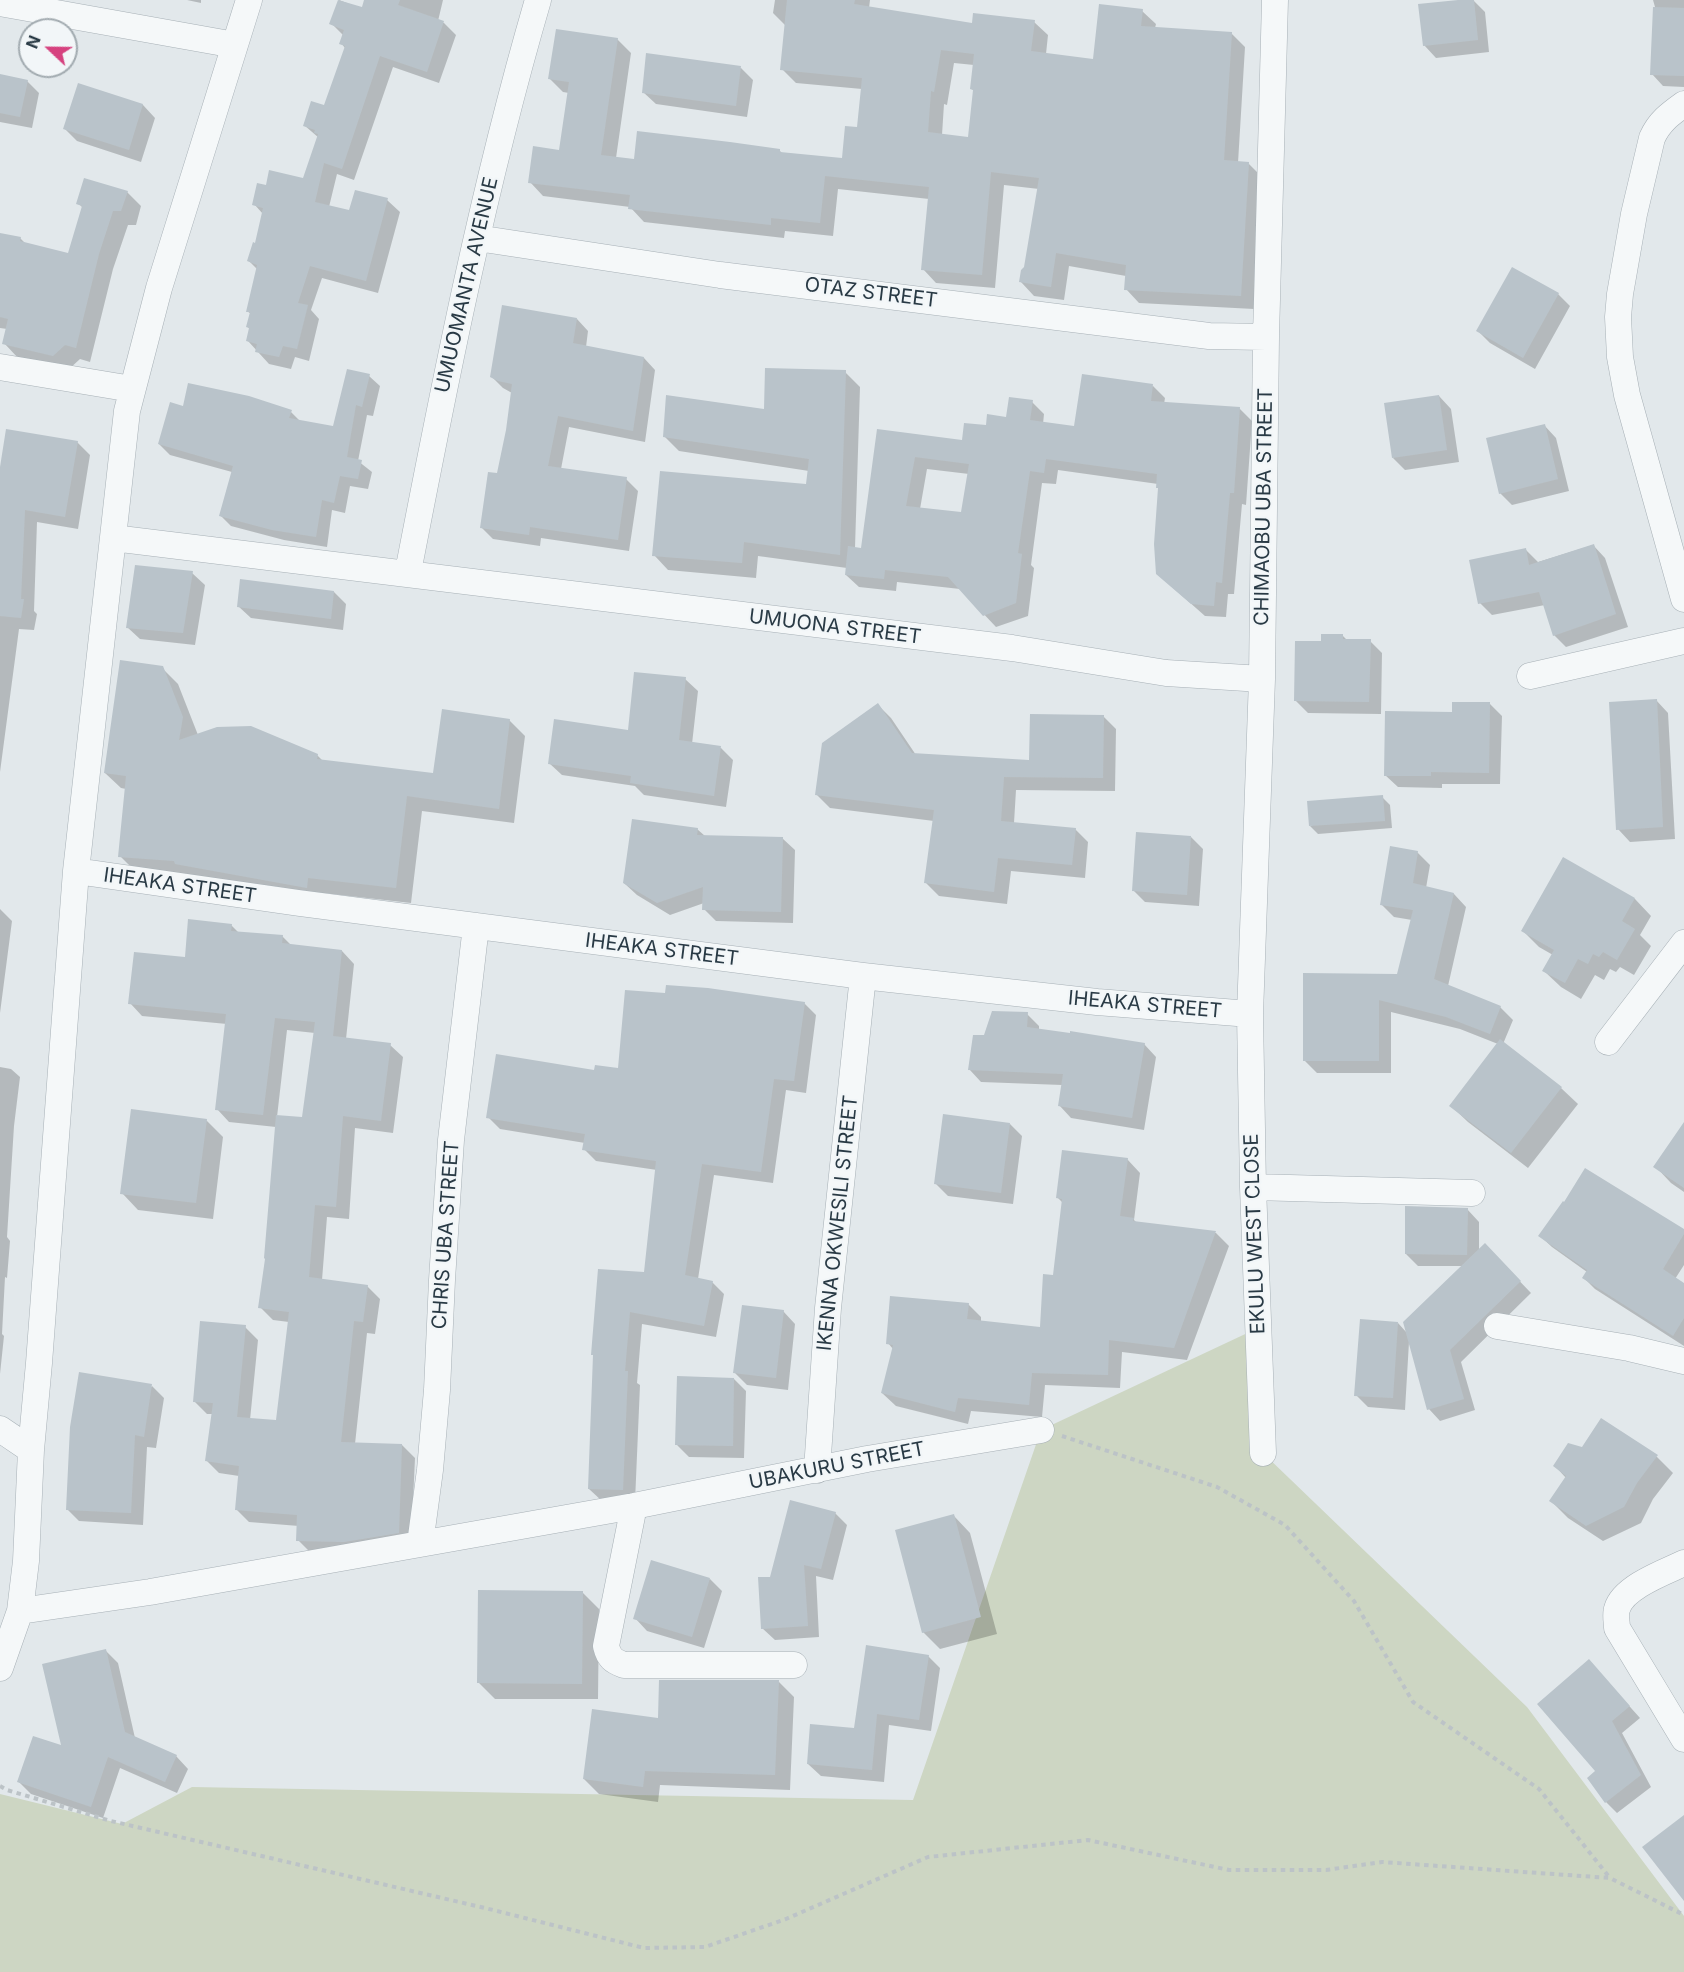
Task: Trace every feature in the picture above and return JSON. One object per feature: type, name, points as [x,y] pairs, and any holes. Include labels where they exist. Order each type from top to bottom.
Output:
[{"type":"street","points":[[0,1668],[20,1611],[26,1561],[31,1450],[75,871],[132,388],[159,288],[249,0]]},
{"type":"street","name":"UMUOMANTA AVENUE","points":[[408,572],[477,238],[513,83],[538,0]]},
{"type":"street","name":"CHIMAOBU UBA STREET","points":[[1250,1014],[1262,679],[1266,338],[1275,0]]},
{"type":"street","points":[[0,3],[235,45]]},
{"type":"street","points":[[1684,104],[1661,122],[1652,138],[1634,214],[1618,317],[1620,357],[1627,395],[1684,599]]},
{"type":"street","name":"OTAZ STREET","points":[[477,238],[720,275],[1209,336],[1266,338]]},
{"type":"street","points":[[0,367],[132,388]]},
{"type":"street","name":"UMUONA STREET","points":[[113,538],[408,572],[626,602],[1012,648],[1166,673],[1262,679]]},
{"type":"street","points":[[1530,676],[1684,641]]},
{"type":"street","name":"IHEAKA STREET","points":[[75,871],[476,927],[863,976],[1096,1002],[1250,1014]]},
{"type":"street","name":"CHRIS UBA STREET","points":[[420,1545],[437,1390],[453,1118],[476,927]]},
{"type":"street","points":[[1608,1042],[1683,947]]},
{"type":"street","name":"IKENNA OKWESILI STREET","points":[[817,1470],[828,1308],[863,976]]},
{"type":"street","name":"EKULU WEST CLOSE","points":[[1250,1014],[1253,1187],[1263,1453]]},
{"type":"street","points":[[1253,1187],[1472,1193]]},
{"type":"street","points":[[1497,1326],[1629,1348],[1684,1361]]},
{"type":"street","points":[[0,1429],[31,1450]]},
{"type":"street","name":"UBAKURU STREET","points":[[20,1611],[150,1592],[420,1545],[634,1506],[867,1459],[1041,1430]]},
{"type":"street","points":[[634,1506],[606,1646],[608,1656],[614,1662],[624,1665],[794,1665]]},
{"type":"street","points":[[1684,1563],[1643,1582],[1626,1596],[1617,1608],[1617,1628],[1684,1739]]},
{"type":"path","points":[[1041,1430],[1217,1487],[1285,1525],[1354,1600],[1413,1702],[1539,1789],[1610,1878]]},
{"type":"path","points":[[0,1786],[111,1821],[474,1905],[644,1948],[705,1947],[786,1919],[928,1857],[1088,1840],[1229,1870],[1326,1870],[1382,1862],[1610,1878],[1682,1914],[1684,1912]]},
{"type":"green space","points":[[1258,1328],[1263,1453],[1527,1707],[1684,1916],[1684,1972],[0,1972],[0,1794],[122,1824],[192,1787],[913,1800],[1041,1430]]},
{"type":"building","points":[[338,0],[362,7],[364,0],[400,0],[398,5],[444,21],[427,72],[380,56],[342,169],[324,163],[315,202],[349,210],[355,190],[388,198],[366,281],[310,266],[298,303],[308,305],[297,349],[283,346],[279,357],[255,352],[257,344],[246,341],[249,328],[246,327],[250,312],[246,312],[257,265],[247,261],[253,242],[255,243],[263,208],[252,205],[257,183],[266,185],[269,170],[303,178],[318,134],[314,133],[315,130],[303,126],[311,101],[324,105],[345,46],[339,44],[344,30],[329,24]]},
{"type":"building","points":[[787,0],[855,0],[854,4],[972,23],[973,13],[1035,20],[1031,51],[1093,59],[1099,4],[1143,9],[1141,26],[1232,32],[1224,160],[1249,162],[1241,296],[1124,290],[1126,265],[1056,253],[1051,287],[1019,282],[1021,270],[1024,267],[1039,178],[991,172],[982,275],[921,270],[929,187],[825,176],[820,223],[771,218],[771,225],[628,209],[630,195],[528,183],[533,146],[559,150],[569,82],[548,79],[556,29],[618,38],[601,155],[634,159],[637,131],[780,149],[780,152],[842,158],[845,126],[857,127],[862,78],[780,70]],"holes":[[[941,50],[974,54],[968,137],[928,132],[931,91],[934,92]]]},
{"type":"building","points":[[1474,0],[1478,40],[1423,46],[1418,4]]},
{"type":"building","points":[[1653,7],[1684,8],[1684,76],[1650,75]]},
{"type":"building","points":[[646,53],[741,66],[736,106],[642,93]]},
{"type":"building","points":[[0,74],[28,80],[20,117],[0,113]]},
{"type":"building","points":[[78,83],[143,104],[129,150],[63,129]]},
{"type":"building","points":[[84,178],[128,191],[121,211],[113,211],[99,254],[76,348],[65,345],[53,356],[2,344],[8,319],[0,317],[0,233],[21,237],[20,241],[68,253],[82,206],[76,204]]},
{"type":"building","points":[[1512,267],[1559,293],[1523,358],[1476,331]]},
{"type":"building","points":[[502,305],[577,318],[573,343],[644,357],[633,431],[558,416],[548,466],[627,477],[618,540],[530,527],[529,535],[480,528],[488,472],[497,473],[512,384],[490,377]]},
{"type":"building","points":[[765,368],[846,370],[840,555],[744,542],[742,563],[652,556],[660,471],[806,484],[809,459],[663,437],[666,395],[764,409]]},
{"type":"building","points":[[347,369],[370,374],[362,407],[356,405],[347,457],[362,460],[358,479],[340,476],[334,503],[322,500],[316,537],[272,530],[219,516],[233,466],[158,444],[170,402],[183,406],[188,383],[249,396],[292,410],[289,418],[333,426]]},
{"type":"building","points":[[1082,374],[1153,384],[1151,401],[1240,407],[1234,493],[1230,493],[1222,583],[1216,582],[1214,606],[1191,604],[1156,574],[1154,544],[1157,474],[1046,459],[1044,473],[1030,471],[1018,553],[1022,554],[1016,603],[983,616],[948,577],[885,570],[884,579],[845,575],[848,546],[861,548],[877,429],[962,440],[964,423],[986,425],[987,414],[1006,417],[1009,397],[1033,400],[1030,420],[1074,426]],"holes":[[[915,457],[969,464],[961,512],[906,506]]]},
{"type":"building","points":[[1439,395],[1447,450],[1392,458],[1384,403]]},
{"type":"building","points":[[1545,424],[1558,479],[1499,494],[1486,438]]},
{"type":"building","points":[[6,429],[78,441],[65,517],[25,510],[21,599],[24,599],[21,618],[0,616],[0,467]]},
{"type":"building","points":[[1594,544],[1616,614],[1553,636],[1539,592],[1478,604],[1469,560],[1526,548],[1529,565]]},
{"type":"building","points":[[135,565],[193,571],[183,633],[126,628]]},
{"type":"building","points":[[240,579],[334,591],[331,619],[237,607]]},
{"type":"building","points":[[1321,634],[1343,634],[1343,639],[1371,639],[1369,702],[1294,701],[1295,641],[1321,641]]},
{"type":"building","points":[[120,660],[163,666],[183,717],[179,740],[217,727],[251,726],[318,754],[317,759],[433,773],[442,709],[510,719],[499,809],[407,796],[396,888],[308,878],[307,888],[175,864],[174,861],[118,857],[126,776],[104,773]]},
{"type":"building","points":[[634,672],[686,677],[679,740],[721,746],[714,796],[630,783],[631,776],[548,764],[554,719],[628,730]]},
{"type":"building","points":[[1657,699],[1663,827],[1616,830],[1609,702]]},
{"type":"building","points":[[1452,702],[1490,702],[1489,773],[1431,772],[1431,776],[1384,776],[1385,711],[1452,712]]},
{"type":"building","points":[[878,703],[912,753],[1029,760],[1030,714],[1104,715],[1103,778],[1004,777],[1001,821],[1076,828],[1072,865],[998,858],[994,892],[924,883],[934,810],[815,795],[822,743]]},
{"type":"building","points":[[1383,795],[1385,821],[1309,826],[1307,801]]},
{"type":"building","points":[[632,819],[698,828],[697,835],[783,837],[781,912],[702,910],[703,887],[657,903],[623,883]]},
{"type":"building","points":[[1136,832],[1191,836],[1187,895],[1132,891]]},
{"type":"building","points":[[1390,846],[1418,851],[1413,883],[1454,893],[1434,979],[1501,1006],[1490,1034],[1446,1017],[1379,1000],[1379,1061],[1303,1061],[1303,973],[1397,974],[1413,910],[1380,905]]},
{"type":"building","points":[[1563,857],[1635,898],[1622,921],[1635,929],[1617,960],[1603,952],[1599,957],[1593,954],[1588,964],[1578,959],[1565,983],[1542,971],[1554,950],[1521,931]]},
{"type":"building","points":[[188,919],[232,924],[231,931],[283,935],[282,943],[342,950],[333,1036],[391,1043],[381,1121],[343,1116],[336,1207],[315,1205],[309,1277],[368,1285],[363,1322],[354,1321],[341,1442],[402,1444],[399,1533],[344,1542],[296,1541],[297,1515],[235,1510],[239,1466],[205,1461],[213,1403],[193,1402],[200,1321],[246,1325],[237,1417],[276,1420],[289,1312],[258,1308],[265,1259],[276,1115],[302,1117],[315,1022],[275,1018],[263,1115],[215,1110],[226,1014],[128,1004],[134,952],[185,957]]},
{"type":"building","points":[[666,985],[708,988],[805,1002],[794,1081],[774,1079],[761,1172],[702,1164],[685,1275],[713,1281],[704,1326],[630,1312],[625,1371],[628,1371],[623,1490],[588,1489],[593,1355],[591,1355],[598,1269],[644,1272],[656,1161],[582,1150],[585,1134],[486,1118],[496,1054],[594,1070],[595,1065],[618,1068],[625,990],[665,993]]},
{"type":"building","points":[[992,1011],[1028,1012],[1027,1027],[1070,1033],[1070,1031],[1145,1043],[1132,1118],[1058,1106],[1063,1074],[968,1070],[973,1035],[984,1035]]},
{"type":"building","points":[[1500,1039],[1562,1087],[1511,1153],[1449,1106]]},
{"type":"building","points":[[131,1109],[207,1119],[196,1203],[120,1194]]},
{"type":"building","points":[[943,1114],[1010,1123],[1001,1193],[934,1184]]},
{"type":"building","points":[[1684,1122],[1684,1188],[1653,1167]]},
{"type":"building","points":[[1062,1150],[1128,1158],[1120,1216],[1134,1218],[1133,1221],[1216,1231],[1174,1348],[1109,1340],[1108,1375],[1032,1373],[1029,1405],[958,1398],[955,1412],[881,1393],[893,1345],[886,1344],[890,1296],[969,1303],[967,1319],[1040,1327],[1043,1274],[1053,1275],[1062,1199],[1056,1198]]},
{"type":"building","points":[[1585,1168],[1684,1229],[1684,1234],[1663,1269],[1684,1283],[1684,1318],[1673,1336],[1582,1278],[1587,1270],[1538,1236],[1564,1202]]},
{"type":"building","points":[[1405,1206],[1468,1208],[1467,1255],[1405,1254]]},
{"type":"building","points":[[1485,1243],[1521,1281],[1450,1350],[1464,1399],[1427,1410],[1403,1322]]},
{"type":"building","points":[[742,1305],[784,1310],[776,1378],[733,1373]]},
{"type":"building","points":[[1360,1319],[1398,1322],[1393,1398],[1354,1396]]},
{"type":"building","points":[[79,1372],[152,1384],[144,1437],[135,1435],[131,1513],[66,1510],[70,1427]]},
{"type":"building","points":[[677,1376],[734,1378],[733,1446],[675,1445]]},
{"type":"building","points":[[1601,1418],[1658,1455],[1637,1483],[1624,1507],[1586,1526],[1549,1501],[1566,1476],[1553,1466],[1568,1443],[1582,1447]]},
{"type":"building","points":[[790,1500],[836,1512],[821,1569],[804,1565],[808,1626],[761,1629],[758,1577],[770,1577]]},
{"type":"building","points":[[954,1514],[981,1617],[922,1633],[895,1530]]},
{"type":"building","points":[[651,1560],[710,1578],[692,1637],[633,1619]]},
{"type":"building","points":[[478,1590],[583,1591],[582,1684],[477,1683]]},
{"type":"building","points":[[866,1645],[929,1655],[919,1720],[877,1714],[872,1770],[807,1764],[810,1724],[854,1728]]},
{"type":"building","points":[[106,1649],[125,1732],[177,1755],[165,1782],[108,1757],[91,1807],[17,1782],[33,1736],[61,1745],[42,1664]]},
{"type":"building","points":[[1589,1659],[1630,1706],[1612,1721],[1641,1775],[1605,1803],[1587,1778],[1595,1771],[1537,1704]]},
{"type":"building","points":[[659,1680],[779,1680],[775,1775],[645,1771],[643,1787],[583,1779],[592,1709],[658,1718]]},
{"type":"building","points":[[1684,1815],[1684,1901],[1642,1847]]}]
